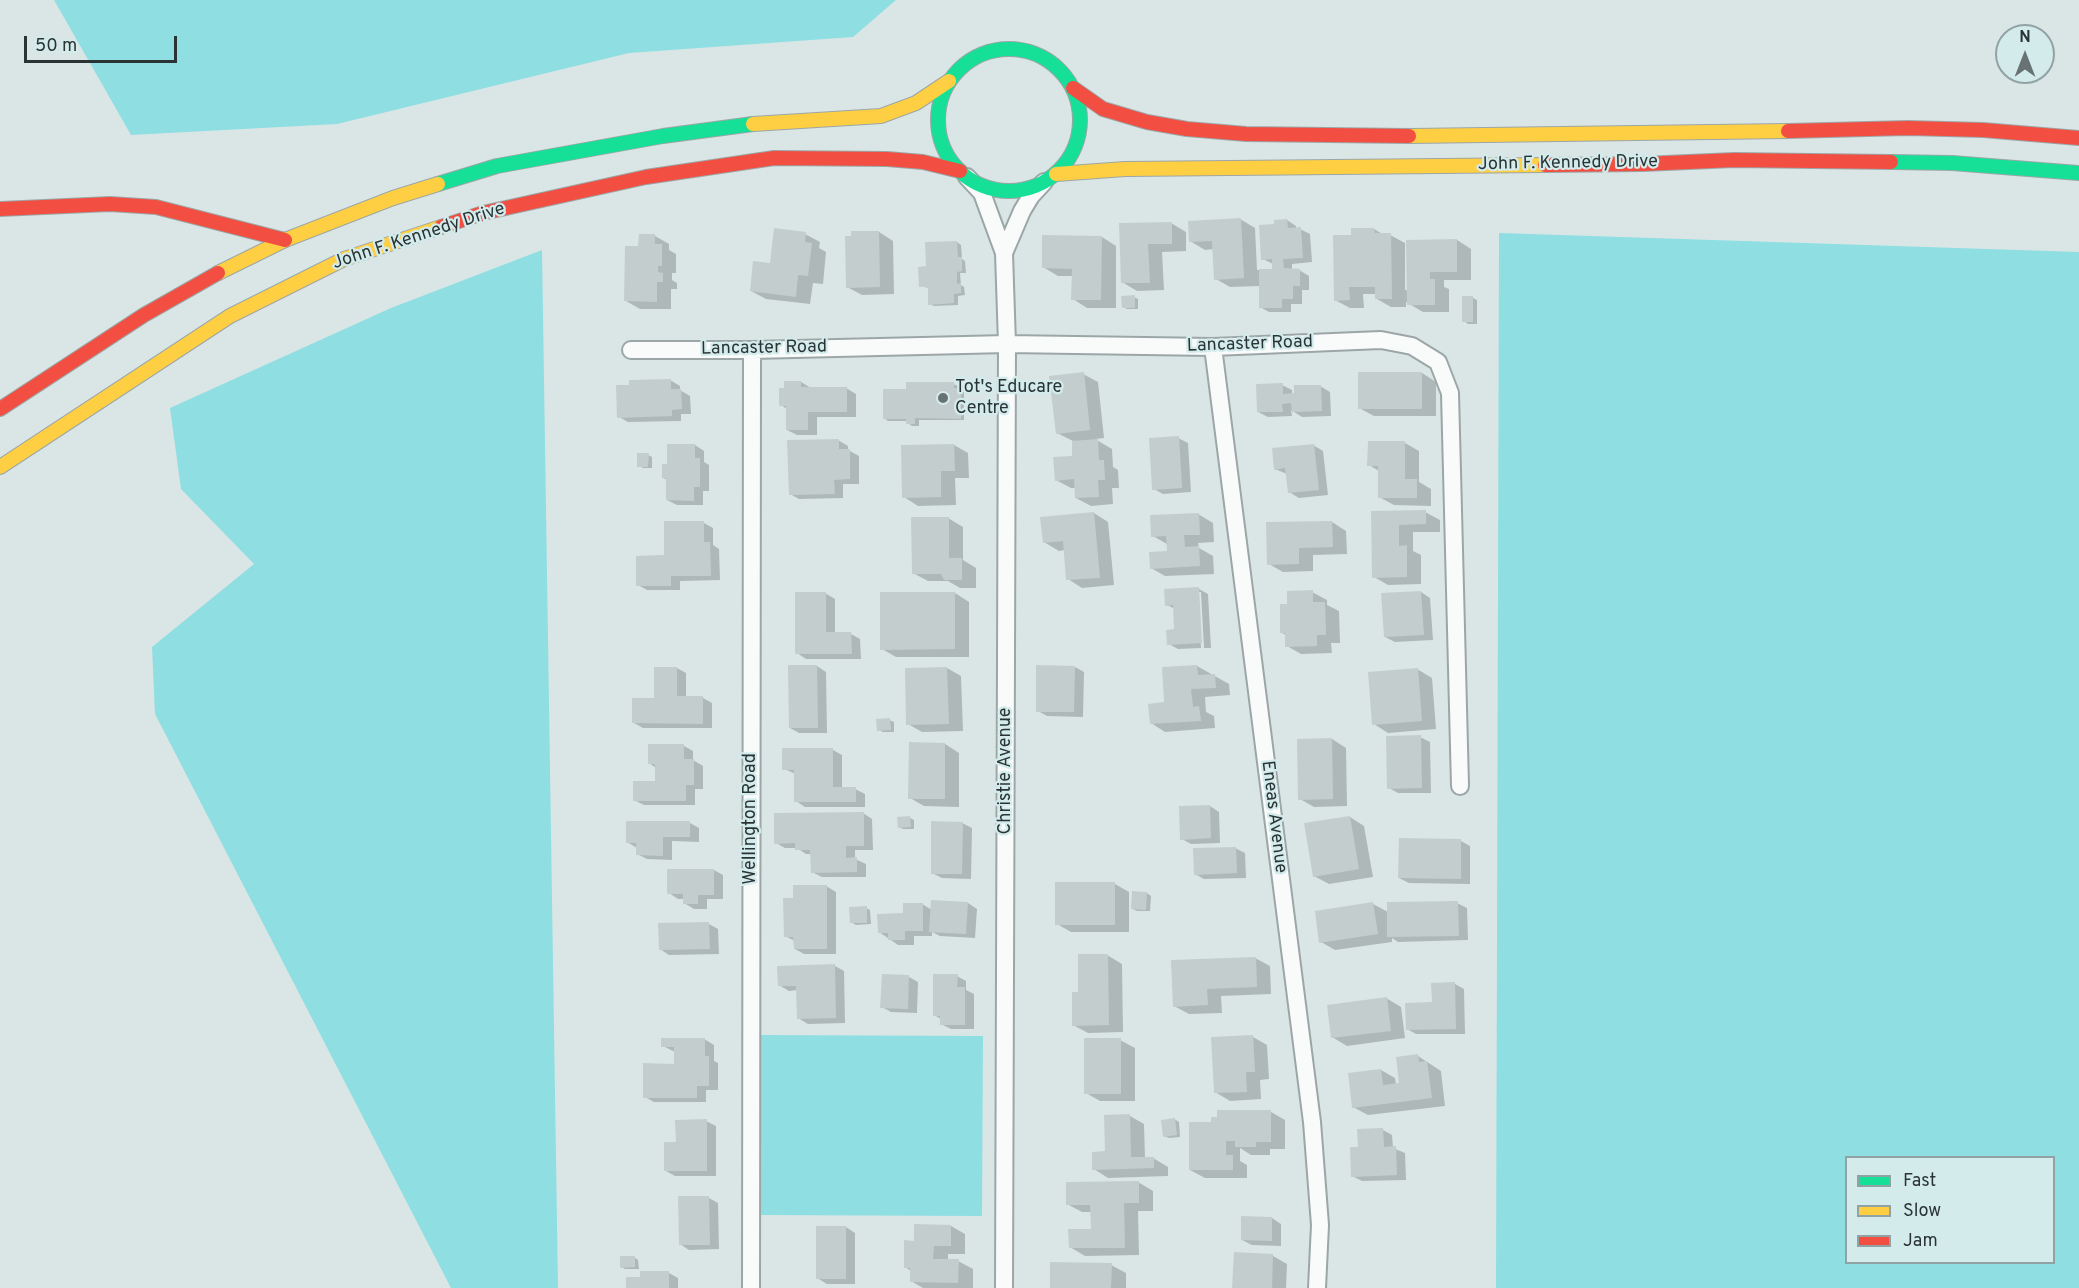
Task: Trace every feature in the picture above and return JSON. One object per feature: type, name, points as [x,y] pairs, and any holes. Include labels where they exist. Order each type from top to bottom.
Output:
[{"type":"main road","name":"John F. Kennedy Drive","points":[[0,409],[144,315],[212,276],[285,240],[393,198],[497,166],[663,136],[759,123],[881,116],[916,102],[949,81],[974,58],[990,52],[1010,49],[1029,52],[1046,59],[1060,70],[1073,88],[1103,109],[1147,122],[1198,130],[1246,134],[1491,135],[1908,128],[1983,130],[2079,138]]},
{"type":"main road","name":"John F. Kennedy Drive","points":[[949,81],[940,102],[938,125],[948,157],[963,174]]},
{"type":"main road","name":"John F. Kennedy Drive","points":[[0,467],[230,316],[344,259],[483,213],[646,177],[774,158],[887,159],[923,162],[963,174],[988,188],[1008,192],[1032,188],[1050,178],[1072,154],[1080,133],[1080,110],[1073,88]]},
{"type":"main road","name":"John F. Kennedy Drive","points":[[1050,178],[1125,169],[1643,164],[1734,160],[1952,163],[2079,173]]},
{"type":"main road","points":[[0,209],[110,204],[156,207],[285,240]]},
{"type":"street","name":"Christie Avenue","points":[[963,174],[982,193],[1004,253],[1007,344],[1004,1288]]},
{"type":"street","name":"Christie Avenue","points":[[1004,253],[1031,196],[1050,178]]},
{"type":"street","name":"Lancaster Road","points":[[631,350],[752,350],[1007,344],[1213,348],[1381,340],[1412,346],[1438,362],[1450,393],[1460,786]]},
{"type":"street","name":"Eneas Avenue","points":[[1213,348],[1312,1122],[1320,1225],[1317,1288]]},
{"type":"street","name":"Wellington Road","points":[[751,1288],[752,350]]},
{"type":"shaded area","points":[[54,0],[896,0],[853,37],[629,53],[337,124],[131,135]]},
{"type":"shaded area","points":[[1499,233],[2079,252],[2079,1288],[1496,1288]]},
{"type":"shaded area","points":[[542,250],[558,1288],[451,1288],[155,714],[152,647],[254,564],[181,489],[170,408],[391,308]]},
{"type":"shaded area","points":[[758,1035],[983,1036],[982,1216],[757,1215]]},
{"type":"building","points":[[1241,218],[1244,278],[1214,280],[1212,241],[1189,242],[1188,221]]},
{"type":"building","points":[[1287,219],[1288,228],[1301,227],[1303,258],[1283,259],[1284,268],[1300,269],[1300,286],[1293,286],[1293,299],[1282,299],[1282,308],[1259,308],[1259,269],[1272,269],[1272,259],[1261,260],[1259,225],[1274,224],[1274,220]]},
{"type":"building","points":[[1172,222],[1172,244],[1148,244],[1150,283],[1121,283],[1119,223]]},
{"type":"building","points":[[774,228],[806,232],[805,242],[812,243],[808,276],[798,275],[796,297],[750,291],[753,261],[770,263]]},
{"type":"building","points":[[1351,228],[1374,228],[1375,233],[1391,233],[1392,299],[1375,299],[1375,287],[1349,287],[1350,300],[1334,301],[1333,235],[1351,235]]},
{"type":"building","points":[[851,231],[879,231],[880,287],[846,288],[845,236],[851,236]]},
{"type":"building","points":[[639,234],[655,234],[655,244],[662,244],[662,266],[658,266],[658,272],[663,273],[663,282],[657,282],[657,302],[624,301],[625,246],[638,246]]},
{"type":"building","points":[[1042,235],[1102,236],[1101,300],[1071,300],[1072,269],[1042,268]]},
{"type":"building","points":[[1457,239],[1457,272],[1430,272],[1430,279],[1435,279],[1435,305],[1407,305],[1406,240]]},
{"type":"building","points":[[957,241],[958,257],[962,257],[962,271],[957,272],[957,284],[961,283],[961,293],[954,294],[954,303],[928,305],[928,287],[919,287],[918,267],[926,266],[925,242]]},
{"type":"building","points":[[1135,295],[1135,308],[1122,308],[1121,296]]},
{"type":"building","points":[[1462,296],[1473,296],[1473,322],[1462,322]]},
{"type":"building","points":[[1084,372],[1090,430],[1056,434],[1049,376]]},
{"type":"building","points":[[1358,372],[1422,372],[1422,409],[1358,409]]},
{"type":"building","points":[[671,379],[671,389],[681,389],[682,409],[672,410],[672,416],[617,418],[616,385],[629,385],[629,380]]},
{"type":"building","points":[[784,381],[801,381],[801,387],[847,387],[847,412],[808,412],[808,430],[786,430],[786,406],[779,406],[779,388],[784,388]]},
{"type":"building","points":[[906,382],[954,382],[954,388],[961,388],[961,419],[915,418],[915,424],[906,424],[906,419],[883,419],[883,389],[906,389]]},
{"type":"building","points":[[1283,383],[1283,394],[1294,393],[1294,385],[1321,385],[1322,411],[1292,412],[1291,403],[1282,404],[1283,412],[1257,412],[1256,384]]},
{"type":"building","points":[[1179,436],[1182,488],[1152,490],[1149,438]]},
{"type":"building","points":[[839,439],[839,449],[850,449],[850,479],[834,480],[835,494],[789,495],[787,440]]},
{"type":"building","points":[[1098,439],[1099,460],[1104,460],[1105,480],[1098,480],[1099,497],[1075,498],[1074,479],[1055,481],[1053,457],[1072,456],[1072,441]]},
{"type":"building","points":[[1368,441],[1405,441],[1405,479],[1417,479],[1417,498],[1378,498],[1378,466],[1367,466]]},
{"type":"building","points":[[667,444],[695,444],[695,458],[700,458],[700,487],[694,487],[694,501],[666,500],[666,478],[662,478],[662,464],[667,464]]},
{"type":"building","points":[[954,444],[955,471],[941,471],[941,497],[902,498],[901,445]]},
{"type":"building","points":[[1314,444],[1319,490],[1288,493],[1285,468],[1274,470],[1272,448]]},
{"type":"building","points":[[637,453],[649,453],[648,467],[637,467]]},
{"type":"building","points":[[1426,510],[1426,524],[1399,525],[1399,546],[1407,545],[1407,577],[1372,578],[1371,511]]},
{"type":"building","points":[[1094,512],[1100,578],[1066,580],[1063,541],[1043,543],[1040,517]]},
{"type":"building","points":[[1199,513],[1200,535],[1184,535],[1185,547],[1199,546],[1200,566],[1150,569],[1149,552],[1167,551],[1166,536],[1151,537],[1150,515]]},
{"type":"building","points":[[911,517],[949,517],[949,558],[962,558],[962,580],[944,580],[941,574],[912,574]]},
{"type":"building","points":[[664,521],[704,521],[704,542],[710,542],[711,576],[671,576],[671,586],[636,586],[636,556],[664,555]]},
{"type":"building","points":[[1332,521],[1333,547],[1299,548],[1299,564],[1267,565],[1266,522]]},
{"type":"building","points":[[1199,587],[1202,643],[1167,645],[1166,630],[1174,629],[1173,605],[1165,606],[1164,589]]},
{"type":"building","points":[[1313,590],[1313,602],[1325,602],[1326,635],[1317,635],[1317,646],[1285,647],[1285,633],[1280,633],[1280,604],[1287,604],[1287,591]]},
{"type":"building","points":[[1421,591],[1424,635],[1384,637],[1381,593]]},
{"type":"building","points":[[795,592],[826,592],[826,632],[851,632],[852,654],[795,654]]},
{"type":"building","points":[[880,592],[955,592],[955,649],[880,650]]},
{"type":"building","points":[[788,665],[817,665],[818,728],[789,728]]},
{"type":"building","points":[[1036,665],[1075,666],[1074,712],[1036,712]]},
{"type":"building","points":[[1197,665],[1198,675],[1215,674],[1216,688],[1191,689],[1193,707],[1199,706],[1201,721],[1150,724],[1148,704],[1164,702],[1162,667]]},
{"type":"building","points":[[654,667],[677,667],[677,696],[703,696],[703,724],[632,723],[632,698],[654,698]]},
{"type":"building","points":[[947,667],[949,724],[906,725],[905,668]]},
{"type":"building","points":[[1418,668],[1422,721],[1372,725],[1368,672]]},
{"type":"building","points":[[890,718],[891,730],[877,731],[876,719]]},
{"type":"building","points":[[1421,735],[1422,788],[1387,789],[1386,736]]},
{"type":"building","points":[[1332,738],[1333,799],[1298,800],[1297,739]]},
{"type":"building","points":[[909,742],[945,743],[945,799],[908,799]]},
{"type":"building","points":[[648,744],[684,744],[684,759],[694,759],[694,785],[686,785],[686,801],[633,801],[633,781],[655,781],[655,764],[648,764]]},
{"type":"building","points":[[782,748],[833,748],[833,787],[856,787],[856,802],[794,802],[794,770],[782,770]]},
{"type":"building","points":[[1210,805],[1211,838],[1180,840],[1179,806]]},
{"type":"building","points":[[864,812],[864,846],[846,846],[846,858],[857,857],[857,872],[811,873],[810,850],[795,850],[795,843],[774,844],[774,813]]},
{"type":"building","points":[[910,816],[911,827],[898,828],[897,817]]},
{"type":"building","points":[[1350,816],[1359,869],[1313,877],[1304,823]]},
{"type":"building","points":[[626,821],[690,821],[690,837],[663,837],[663,856],[636,855],[636,843],[626,843]]},
{"type":"building","points":[[931,821],[963,822],[962,874],[931,874]]},
{"type":"building","points":[[1399,838],[1461,839],[1461,879],[1398,878]]},
{"type":"building","points":[[1236,847],[1237,873],[1194,875],[1193,848]]},
{"type":"building","points":[[667,869],[714,869],[714,895],[698,895],[698,904],[683,904],[683,894],[667,894]]},
{"type":"building","points":[[1055,882],[1115,882],[1115,925],[1055,925]]},
{"type":"building","points":[[793,885],[827,885],[827,949],[794,949],[793,937],[784,937],[783,898],[793,898]]},
{"type":"building","points":[[1132,891],[1147,892],[1146,910],[1131,909]]},
{"type":"building","points":[[931,900],[968,902],[966,934],[929,932]]},
{"type":"building","points":[[1458,901],[1459,936],[1387,937],[1387,902]]},
{"type":"building","points":[[1373,902],[1378,934],[1319,943],[1315,911]]},
{"type":"building","points":[[903,903],[923,903],[923,931],[905,931],[905,940],[888,940],[888,933],[878,933],[877,914],[903,913]]},
{"type":"building","points":[[867,906],[867,923],[850,923],[849,907]]},
{"type":"building","points":[[709,922],[710,949],[659,950],[658,923]]},
{"type":"building","points":[[1078,954],[1108,954],[1109,1025],[1072,1026],[1072,992],[1078,992]]},
{"type":"building","points":[[1256,957],[1257,987],[1207,989],[1208,1005],[1173,1007],[1171,960]]},
{"type":"building","points":[[835,964],[836,1018],[797,1019],[796,986],[778,986],[777,966]]},
{"type":"building","points":[[882,974],[909,975],[908,1009],[880,1008]]},
{"type":"building","points":[[933,974],[958,974],[957,987],[965,987],[965,1025],[940,1025],[940,1016],[933,1016]]},
{"type":"building","points":[[1455,982],[1456,1029],[1406,1030],[1405,1003],[1432,1002],[1431,983]]},
{"type":"building","points":[[1387,997],[1391,1031],[1331,1038],[1327,1005]]},
{"type":"building","points":[[1253,1035],[1255,1072],[1246,1072],[1247,1092],[1214,1093],[1211,1037]]},
{"type":"building","points":[[661,1038],[705,1038],[705,1056],[709,1056],[709,1086],[697,1086],[697,1098],[643,1098],[643,1063],[674,1064],[674,1047],[661,1047]]},
{"type":"building","points":[[1084,1038],[1121,1038],[1121,1094],[1084,1094]]},
{"type":"building","points":[[1418,1054],[1419,1062],[1427,1061],[1432,1098],[1352,1108],[1348,1073],[1381,1069],[1383,1085],[1399,1083],[1396,1057]]},
{"type":"building","points":[[1217,1110],[1271,1110],[1271,1142],[1256,1142],[1256,1147],[1235,1147],[1235,1141],[1226,1141],[1226,1155],[1233,1155],[1233,1170],[1189,1170],[1189,1122],[1211,1122],[1211,1117],[1217,1117]]},
{"type":"building","points":[[1130,1114],[1131,1157],[1154,1157],[1154,1168],[1092,1170],[1092,1152],[1105,1151],[1104,1115]]},
{"type":"building","points":[[1175,1118],[1177,1135],[1163,1137],[1161,1120]]},
{"type":"building","points":[[707,1119],[707,1171],[664,1171],[664,1142],[676,1142],[675,1120]]},
{"type":"building","points":[[1383,1128],[1384,1147],[1396,1146],[1397,1175],[1351,1177],[1350,1147],[1358,1147],[1357,1129]]},
{"type":"building","points":[[1139,1181],[1139,1203],[1124,1203],[1125,1248],[1069,1248],[1068,1229],[1091,1229],[1090,1205],[1066,1205],[1066,1182]]},
{"type":"building","points":[[678,1196],[709,1196],[710,1245],[679,1245]]},
{"type":"building","points":[[1241,1216],[1272,1217],[1272,1241],[1241,1240]]},
{"type":"building","points":[[914,1224],[951,1225],[951,1246],[934,1246],[933,1259],[959,1259],[958,1283],[910,1282],[910,1268],[904,1268],[904,1240],[914,1241]]},
{"type":"building","points":[[816,1226],[846,1226],[846,1279],[816,1279]]},
{"type":"building","points":[[1234,1252],[1273,1254],[1272,1288],[1232,1288]]},
{"type":"building","points":[[620,1256],[635,1256],[635,1267],[620,1268]]},
{"type":"building","points":[[1050,1262],[1112,1263],[1111,1288],[1050,1288]]},
{"type":"building","points":[[640,1271],[669,1271],[669,1288],[626,1288],[626,1277],[640,1277]]},
{"type":"traffic: fast","points":[[1009,49],[1036,54],[1059,70],[1075,93],[1080,120],[1075,147],[1059,170],[1036,186],[1009,191],[982,186],[959,170],[943,147],[938,120],[943,93],[959,70],[982,54],[1009,49]]},
{"type":"traffic: fast","points":[[438,184],[497,166],[663,136],[753,124]]},
{"type":"traffic: fast","points":[[1891,162],[1952,163],[2079,173]]},
{"type":"traffic: slow","points":[[753,124],[881,116],[916,103],[949,81]]},
{"type":"traffic: slow","points":[[1409,136],[1788,131]]},
{"type":"traffic: slow","points":[[1056,174],[1125,169],[1545,165]]},
{"type":"traffic: slow","points":[[218,273],[285,240],[393,198],[438,184]]},
{"type":"traffic: slow","points":[[0,467],[230,316],[344,259],[441,227]]},
{"type":"traffic: jam","points":[[1073,88],[1103,109],[1147,122],[1187,129],[1246,134],[1409,136]]},
{"type":"traffic: jam","points":[[1788,131],[1908,128],[1983,130],[2079,138]]},
{"type":"traffic: jam","points":[[441,227],[483,213],[646,177],[774,158],[887,159],[923,162],[960,171]]},
{"type":"traffic: jam","points":[[1545,165],[1734,160],[1891,162]]},
{"type":"traffic: jam","points":[[0,209],[110,204],[156,207],[285,240]]},
{"type":"traffic: jam","points":[[0,409],[144,315],[218,273]]},
{"type":"place","name":"Tot's Educare Centre","points":[[943,398]]}]
